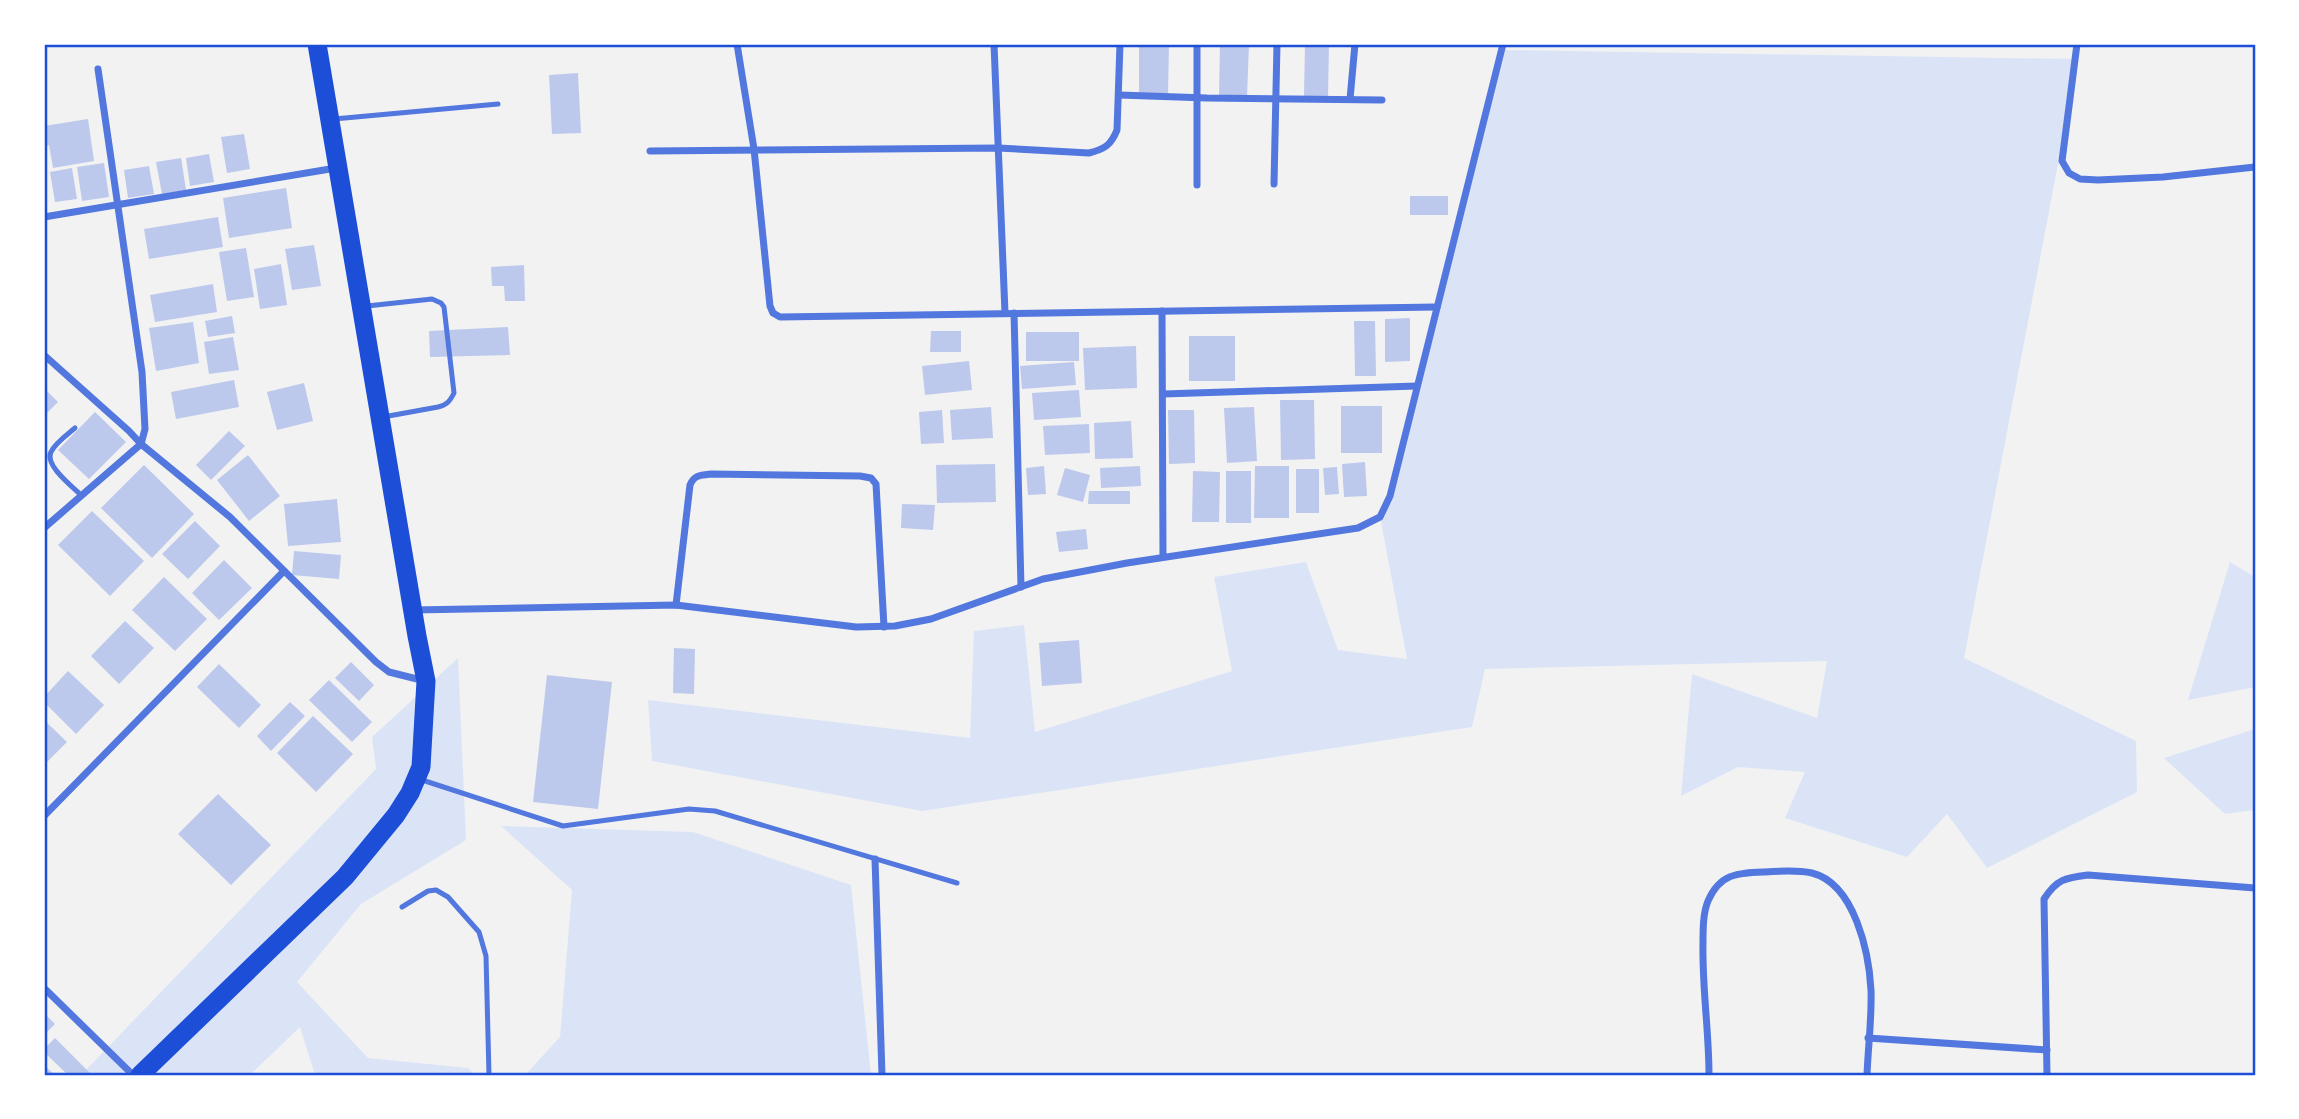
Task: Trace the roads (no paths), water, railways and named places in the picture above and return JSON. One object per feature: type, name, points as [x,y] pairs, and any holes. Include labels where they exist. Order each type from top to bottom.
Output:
[{"type":"highway","points":[[140,1075],[345,877],[396,815],[421,766],[426,681],[317,44]]},
{"type":"street","points":[[737,44],[754,149],[770,306],[773,313],[779,317],[1437,307]]},
{"type":"street","points":[[994,44],[998,148],[1010,313],[1021,587]]},
{"type":"street","points":[[650,151],[998,148],[1089,153],[1104,149],[1112,142],[1117,130],[1120,44]]},
{"type":"street","points":[[1197,44],[1197,185]]},
{"type":"street","points":[[1274,184],[1278,44]]},
{"type":"street","points":[[1350,99],[1355,44]]},
{"type":"street","points":[[412,610],[676,605],[856,627],[884,627],[931,619],[1044,579],[1163,557],[1358,528],[1380,517],[1390,496],[1503,44]]},
{"type":"street","points":[[2077,44],[2063,161],[2069,173],[2080,179],[2123,181],[2255,167]]},
{"type":"street","points":[[44,528],[141,444],[145,429],[142,372],[98,69]]},
{"type":"street","points":[[1119,95],[1382,100]]},
{"type":"street","points":[[44,217],[337,168]]},
{"type":"street","points":[[1162,311],[1163,557]]},
{"type":"street","points":[[44,355],[141,444],[230,517],[376,662],[389,672],[426,681]]},
{"type":"street","points":[[1163,394],[1418,386]]},
{"type":"street","points":[[676,605],[692,479],[711,474],[860,476],[871,478],[876,484],[884,627]]},
{"type":"street","points":[[44,816],[284,571]]},
{"type":"street","points":[[874,859],[882,1075]]},
{"type":"street","points":[[1709,1075],[1702,970],[1703,927],[1708,901],[1719,883],[1734,873],[1773,872],[1812,873],[1831,883],[1857,919],[1871,989],[1867,1075]]},
{"type":"street","points":[[2047,1075],[2043,899],[2053,885],[2067,878],[2088,875],[2255,888]]},
{"type":"street","points":[[44,988],[133,1075]]},
{"type":"street","points":[[1868,1038],[2047,1050]]},
{"type":"lane","points":[[329,120],[498,104]]},
{"type":"lane","points":[[360,306],[432,299],[444,307],[453,393],[451,399],[446,405],[380,418]]},
{"type":"lane","points":[[75,428],[51,450],[50,458],[51,466],[82,496]]},
{"type":"lane","points":[[416,778],[553,824],[574,825],[689,809],[715,811],[957,883]]},
{"type":"lane","points":[[402,907],[428,891],[436,890],[448,897],[479,932],[486,957],[489,1075]]}]
